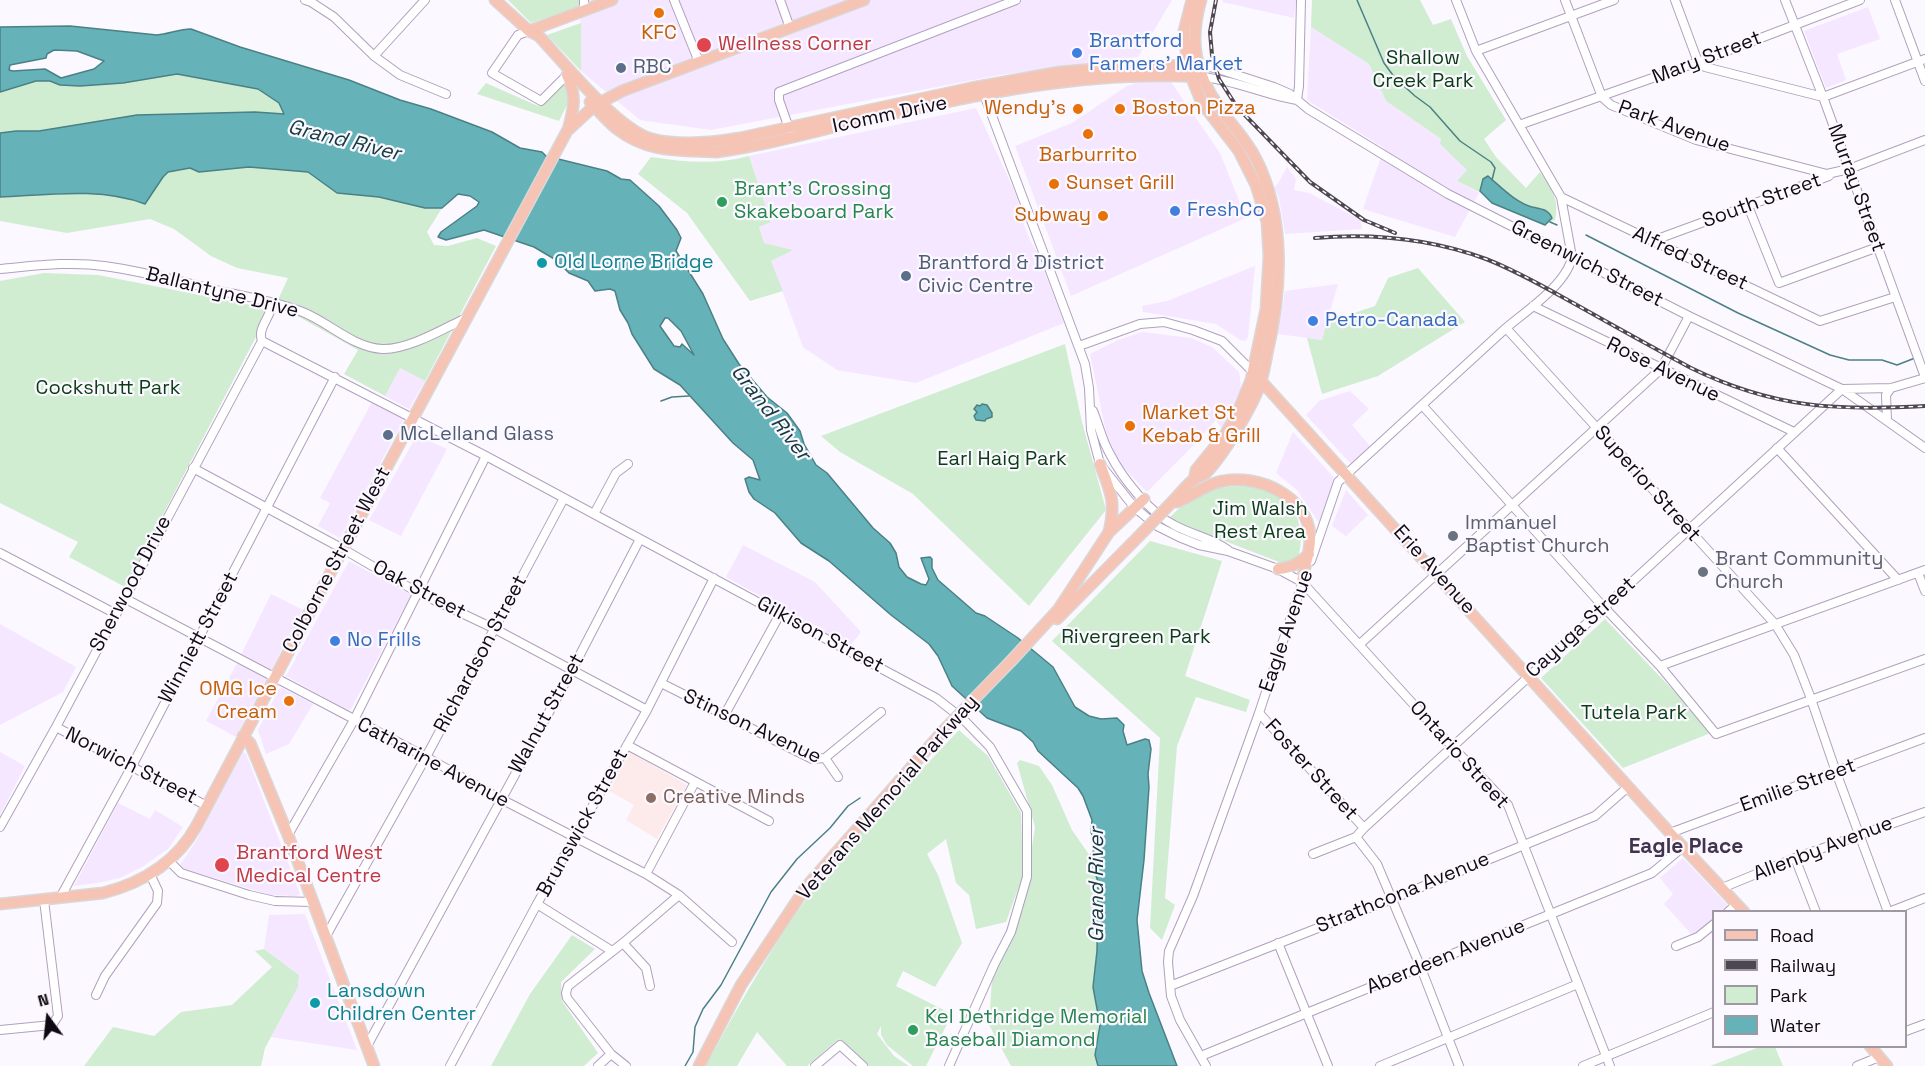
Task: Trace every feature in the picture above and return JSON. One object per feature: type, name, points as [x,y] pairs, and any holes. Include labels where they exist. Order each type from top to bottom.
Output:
[{"type":"main road","points":[[529,31],[584,5],[612,0]]},
{"type":"main road","points":[[597,103],[622,91],[864,0]]},
{"type":"main road","points":[[1192,0],[1184,31],[1193,65]]},
{"type":"main road","points":[[1193,65],[1194,32],[1201,0]]},
{"type":"main road","points":[[500,2],[529,31],[539,36],[597,103]]},
{"type":"main road","points":[[529,31],[533,39],[597,103]]},
{"type":"main road","name":"Veterans Memorial Parkway","points":[[699,1066],[741,985],[806,887],[943,731],[1194,480],[1196,470],[1226,433],[1257,376],[1266,309],[1269,256],[1266,214],[1245,160],[1202,103],[1193,65]]},
{"type":"main road","name":"Icomm Drive","points":[[597,103],[635,131],[650,138],[672,142],[710,143],[791,132],[1082,69],[1193,65]]},
{"type":"main road","points":[[567,75],[574,95],[574,108],[567,131]]},
{"type":"main road","name":"Icomm Drive","points":[[982,90],[1110,76],[1196,77]]},
{"type":"main road","name":"Colborne Street West","points":[[0,904],[103,893],[118,889],[150,874],[169,861],[194,831],[274,677],[567,131],[597,103]]},
{"type":"main road","name":"Erie Avenue","points":[[1257,376],[1722,888],[1737,909]]},
{"type":"main road","points":[[1100,464],[1113,499],[1113,513],[1108,532]]},
{"type":"main road","points":[[1171,503],[1222,481],[1241,480],[1260,483],[1279,491],[1301,510],[1310,535],[1309,554],[1302,582]]},
{"type":"main road","points":[[1060,613],[1108,532],[1144,499]]},
{"type":"main road","points":[[1278,569],[1298,564],[1309,554]]},
{"type":"main road","points":[[243,736],[250,742],[288,835],[374,1066]]},
{"type":"main road","points":[[1871,1048],[1887,1066]]},
{"type":"street","points":[[374,56],[425,0]]},
{"type":"street","points":[[675,0],[699,62]]},
{"type":"street","points":[[780,0],[790,28]]},
{"type":"street","points":[[791,132],[779,100],[779,92],[1016,0]]},
{"type":"street","points":[[1297,100],[1301,0]]},
{"type":"street","points":[[1456,0],[1476,51],[1561,197],[1572,257]]},
{"type":"street","name":"Park Avenue","points":[[1565,0],[1602,97],[1611,105],[1696,140],[1804,167],[1822,174],[1849,169],[1925,140]]},
{"type":"street","points":[[1476,51],[1614,0]]},
{"type":"street","points":[[1675,0],[1698,62],[1705,67],[1823,97],[1921,60]]},
{"type":"street","name":"Murray Street","points":[[1785,0],[1823,97],[1924,376]]},
{"type":"street","name":"Mary Street","points":[[1520,125],[1698,62],[1860,0]]},
{"type":"street","points":[[1895,0],[1921,60],[1925,81]]},
{"type":"street","points":[[310,1],[334,17],[374,56],[400,75],[446,94]]},
{"type":"street","points":[[529,31],[518,35],[492,73],[541,100],[567,75]]},
{"type":"street","name":"Greenwich Street","points":[[1193,65],[1215,68],[1290,94],[1448,194],[1689,316],[1842,389],[1891,388],[1924,376]]},
{"type":"street","name":"Greenwich Street","points":[[1196,77],[1240,84],[1283,98],[1297,100]]},
{"type":"street","points":[[982,90],[1079,346],[1087,372],[1091,430],[1100,464],[1134,507],[1157,526],[1179,537],[1228,551]]},
{"type":"street","name":"South Street","points":[[1652,241],[1838,172]]},
{"type":"street","name":"Alfred Street","points":[[1561,197],[1820,321],[1895,297]]},
{"type":"street","points":[[1748,206],[1779,283],[1878,247]]},
{"type":"street","name":"Eagle Avenue","points":[[1206,1066],[1174,1005],[1168,962],[1172,943],[1190,906],[1338,482],[1533,306],[1563,275],[1572,257]]},
{"type":"street","name":"Ballantyne Drive","points":[[0,269],[49,264],[103,266],[147,274],[300,310],[364,346],[382,349],[410,344],[466,318]]},
{"type":"street","name":"Sherwood Drive","points":[[0,827],[56,727],[262,340],[260,332],[270,314],[272,304]]},
{"type":"street","name":"Rose Avenue","points":[[1533,306],[1794,432]]},
{"type":"street","points":[[1360,644],[1661,369],[1689,316]]},
{"type":"street","name":"Erie Avenue","points":[[1079,346],[1140,324],[1164,322],[1222,341],[1257,376]]},
{"type":"street","name":"Superior Street","points":[[1506,328],[1775,624],[1794,655],[1887,910]]},
{"type":"street","points":[[262,340],[335,377]]},
{"type":"street","name":"Gilkison Street","points":[[335,377],[936,698],[963,719],[990,747],[1027,811],[1027,877],[1011,932],[949,1066]]},
{"type":"street","name":"Winniett Street","points":[[60,898],[335,377]]},
{"type":"street","points":[[1887,420],[1886,395],[1891,388]]},
{"type":"street","points":[[1842,389],[1925,448]]},
{"type":"street","name":"Cayuga Street","points":[[1313,854],[1356,837],[1452,746],[1842,389]]},
{"type":"street","points":[[1090,402],[1109,453],[1144,499],[1162,518],[1217,542],[1228,551]]},
{"type":"street","points":[[1422,405],[1660,666],[1716,734],[1925,659]]},
{"type":"street","points":[[1777,448],[1898,580]]},
{"type":"street","points":[[288,835],[354,720],[486,456]]},
{"type":"street","points":[[594,514],[616,473],[628,464]]},
{"type":"street","name":"Oak Street","points":[[193,468],[417,592],[495,629],[647,710]]},
{"type":"street","name":"Richardson Street","points":[[327,936],[426,757],[564,498]]},
{"type":"street","name":"Walnut Street","points":[[367,1046],[572,670],[640,539]]},
{"type":"street","name":"Ontario Street","points":[[1228,551],[1278,569],[1302,582],[1508,805],[1610,1066]]},
{"type":"street","points":[[0,553],[116,614]]},
{"type":"street","points":[[1660,666],[1922,572],[1925,591]]},
{"type":"street","name":"Brunswick Street","points":[[450,1066],[537,904],[647,710],[714,578]]},
{"type":"street","name":"Catharine Avenue","points":[[124,598],[426,757],[574,838],[646,874],[679,895],[732,942]]},
{"type":"street","points":[[724,716],[780,614]]},
{"type":"street","name":"Stinson Avenue","points":[[661,683],[812,759],[825,758],[838,777]]},
{"type":"street","points":[[825,758],[881,712]]},
{"type":"street","name":"Foster Street","points":[[1259,713],[1364,828]]},
{"type":"street","name":"Norwich Street","points":[[56,727],[207,806]]},
{"type":"street","name":"Emilie Street","points":[[1670,833],[1925,738]]},
{"type":"street","points":[[627,745],[769,821]]},
{"type":"street","points":[[646,874],[695,782]]},
{"type":"street","name":"Strathcona Avenue","points":[[1170,986],[1595,816],[1628,787]]},
{"type":"street","name":"Allenby Avenue","points":[[1722,888],[1859,834],[1925,812]]},
{"type":"street","points":[[1356,837],[1377,864],[1421,968],[1458,1066]]},
{"type":"street","name":"Aberdeen Avenue","points":[[1201,1056],[1652,873],[1683,847]]},
{"type":"street","points":[[1795,858],[1815,910]]},
{"type":"street","points":[[169,861],[181,873],[249,895],[275,901],[313,902]]},
{"type":"street","points":[[96,995],[105,976],[157,903],[158,891],[150,874]]},
{"type":"street","points":[[626,1066],[611,1054],[567,998],[568,986],[679,895]]},
{"type":"street","points":[[1893,910],[1925,898]]},
{"type":"street","points":[[0,1030],[52,1024],[58,1016],[45,900]]},
{"type":"street","points":[[537,904],[612,951]]},
{"type":"street","points":[[1676,946],[1698,937],[1712,925]]},
{"type":"street","points":[[623,943],[646,968],[650,986]]},
{"type":"street","points":[[1278,943],[1328,1066]]},
{"type":"street","points":[[1380,1066],[1578,984]]},
{"type":"street","points":[[1582,1066],[1712,1012]]},
{"type":"street","points":[[1907,1030],[1925,1024]]},
{"type":"street","points":[[814,1066],[840,1045],[863,1066]]},
{"type":"street","points":[[598,1066],[611,1054]]},
{"type":"street","points":[[1857,1066],[1878,1056]]},
{"type":"shaded area","points":[[580,0],[1172,0],[1138,57],[1000,75],[711,130],[640,120],[581,71]]},
{"type":"shaded area","points":[[1223,0],[1296,0],[1294,18],[1222,2]]},
{"type":"shaded area","points":[[1868,7],[1880,39],[1837,54],[1846,80],[1826,88],[1804,31]]},
{"type":"shaded area","points":[[1311,27],[1369,64],[1386,101],[1442,140],[1440,144],[1468,170],[1457,181],[1479,193],[1455,237],[1363,209],[1384,148],[1307,100]]},
{"type":"shaded area","points":[[1138,82],[1171,82],[1220,153],[1246,218],[1071,296],[1015,146],[1072,123],[1127,86]]},
{"type":"shaded area","points":[[976,108],[1018,199],[1020,214],[1064,323],[916,383],[837,370],[803,347],[771,261],[792,250],[764,243],[759,227],[771,221],[749,156]]},
{"type":"shaded area","points":[[1287,167],[1296,179],[1294,190],[1309,193],[1361,220],[1362,229],[1285,234],[1279,198],[1274,187]]},
{"type":"shaded area","points":[[1255,266],[1248,337],[1245,341],[1216,324],[1143,312],[1142,306],[1167,301]]},
{"type":"shaded area","points":[[1338,284],[1322,340],[1278,334],[1285,291]]},
{"type":"shaded area","points":[[1142,332],[1191,338],[1212,347],[1239,372],[1241,388],[1222,429],[1216,420],[1147,492],[1120,464],[1108,442],[1090,354],[1116,341]]},
{"type":"shaded area","points":[[400,368],[425,381],[409,409],[385,396]]},
{"type":"shaded area","points":[[1350,391],[1369,409],[1352,425],[1370,446],[1351,464],[1306,415],[1319,401]]},
{"type":"shaded area","points":[[372,402],[404,419],[340,538],[318,526],[330,503],[320,498]]},
{"type":"shaded area","points":[[1293,432],[1336,480],[1319,523],[1297,490],[1276,473]]},
{"type":"shaded area","points":[[417,435],[447,449],[401,536],[369,520]]},
{"type":"shaded area","points":[[1346,490],[1368,515],[1346,536],[1332,526]]},
{"type":"shaded area","points":[[743,545],[815,582],[861,632],[850,646],[726,577]]},
{"type":"shaded area","points":[[349,561],[411,595],[351,709],[347,710],[286,676]]},
{"type":"shaded area","points":[[271,594],[303,610],[236,737],[206,721]]},
{"type":"shaded area","points":[[0,624],[76,667],[63,692],[0,725]]},
{"type":"shaded area","points":[[282,688],[313,704],[289,744],[266,754],[258,730],[279,689]]},
{"type":"shaded area","points":[[0,752],[25,766],[0,815]]},
{"type":"shaded area","points":[[243,752],[246,754],[300,894],[296,896],[271,895],[184,869],[180,865],[196,841]]},
{"type":"shaded area","name":"Creative Minds","points":[[630,752],[687,785],[657,839],[626,820],[634,805],[609,791]]},
{"type":"shaded area","points":[[118,803],[150,819],[155,810],[183,827],[168,849],[142,867],[120,878],[74,886]]},
{"type":"shaded area","points":[[1683,858],[1732,910],[1712,910],[1712,934],[1708,928],[1693,936],[1664,904],[1673,894],[1660,878]]},
{"type":"shaded area","points":[[305,914],[357,1050],[271,1037],[298,987],[299,975],[264,949],[269,915]]},
{"type":"green space","points":[[508,0],[580,0],[580,6],[531,23]]},
{"type":"green space","name":"Shallow Creek Park","points":[[1312,0],[1420,0],[1433,25],[1451,19],[1467,56],[1506,120],[1484,139],[1496,157],[1526,188],[1540,172],[1555,200],[1555,220],[1545,225],[1457,181],[1467,170],[1440,144],[1441,139],[1386,101],[1369,64],[1311,27]]},
{"type":"green space","points":[[581,23],[581,71],[547,35]]},
{"type":"green space","points":[[177,74],[258,89],[279,103],[284,114],[255,112],[137,115],[39,131],[0,133],[0,92],[35,81],[80,86],[123,83]]},
{"type":"green space","points":[[565,81],[572,95],[559,121],[477,94],[486,83],[538,106]]},
{"type":"green space","points":[[749,156],[771,222],[759,227],[764,243],[793,250],[771,261],[783,291],[750,301],[687,213],[638,174],[651,157],[700,162],[724,161]]},
{"type":"green space","points":[[249,167],[308,172],[337,193],[379,197],[425,208],[442,208],[427,232],[434,245],[448,246],[477,238],[496,246],[425,381],[400,368],[385,396],[344,374],[358,350],[276,304],[288,278],[237,268],[211,256],[174,229],[150,219],[67,233],[0,221],[0,197],[92,194],[110,195],[145,204],[168,172],[190,168],[199,172]]},
{"type":"green space","points":[[1418,268],[1465,322],[1378,376],[1322,394],[1307,338],[1322,340],[1327,322],[1375,306],[1388,278]]},
{"type":"green space","name":"Cockshutt Park","points":[[44,273],[98,275],[266,308],[257,335],[125,587],[69,557],[78,542],[0,503],[0,281]]},
{"type":"green space","name":"Earl Haig Park","points":[[1065,344],[1082,422],[1106,510],[1029,606],[913,494],[840,452],[821,436]]},
{"type":"green space","name":"Jim Walsh Rest Area","points":[[1241,486],[1269,491],[1287,502],[1300,528],[1298,558],[1284,564],[1181,524],[1170,517],[1202,493],[1219,488]]},
{"type":"green space","name":"Rivergreen Park","points":[[1150,541],[1222,561],[1185,676],[1250,700],[1246,712],[1196,697],[1177,746],[1165,898],[1175,905],[1162,940],[1150,928],[1160,738],[1052,641]]},
{"type":"green space","name":"Tutela Park","points":[[1605,619],[1713,732],[1623,768],[1541,678]]},
{"type":"green space","points":[[959,730],[988,756],[1021,813],[1023,875],[1006,922],[976,929],[969,895],[956,883],[946,839],[927,854],[938,875],[962,943],[935,987],[903,971],[896,986],[950,1013],[950,1018],[926,1066],[913,1066],[887,1045],[881,1035],[881,1026],[877,1034],[894,1056],[909,1066],[868,1066],[839,1039],[807,1066],[787,1066],[757,1032],[737,1066],[706,1066],[739,1005],[787,927],[818,884],[876,816]]},
{"type":"green space","points":[[1020,760],[1039,766],[1052,785],[1072,830],[1090,856],[1098,882],[1097,951],[1093,987],[1100,1025],[1095,1055],[1098,1066],[1011,1066],[989,1025],[992,978],[1030,861],[1035,827],[1017,763]]},
{"type":"green space","points":[[572,935],[595,949],[561,982],[562,1001],[598,1053],[584,1066],[491,1066],[530,994]]},
{"type":"green space","points":[[264,949],[299,975],[298,987],[265,1048],[261,1066],[84,1066],[113,1027],[154,1036],[181,1012],[232,1005],[272,967],[255,951]]},
{"type":"green space","points":[[1757,1048],[1775,1048],[1783,1066],[1710,1066]]},
{"type":"water","name":"Grand River","points":[[70,26],[157,35],[191,29],[431,109],[492,132],[520,148],[542,152],[546,156],[607,171],[621,179],[630,180],[659,206],[677,230],[681,238],[676,251],[703,294],[723,339],[739,364],[767,397],[787,413],[800,431],[804,444],[816,465],[827,473],[873,528],[890,543],[896,553],[899,567],[907,577],[926,585],[929,579],[921,558],[930,557],[938,580],[976,613],[985,616],[1018,638],[1053,667],[1075,707],[1089,716],[1101,719],[1117,718],[1124,725],[1123,731],[1127,745],[1145,739],[1149,740],[1151,749],[1149,787],[1137,920],[1142,971],[1177,1066],[1098,1066],[1095,1055],[1100,1025],[1093,987],[1097,951],[1098,882],[1090,856],[1096,847],[1091,832],[1092,820],[1078,788],[1038,751],[1033,742],[1021,731],[987,718],[952,686],[938,656],[929,644],[891,615],[829,561],[801,543],[775,513],[754,499],[745,479],[749,477],[760,480],[753,460],[733,443],[680,385],[654,369],[620,310],[615,291],[610,289],[595,291],[588,281],[569,273],[556,260],[534,247],[484,230],[446,240],[438,237],[441,232],[477,206],[479,202],[470,196],[458,194],[442,208],[425,208],[379,197],[337,193],[308,172],[249,167],[199,172],[190,168],[168,172],[145,204],[110,195],[92,194],[0,197],[0,133],[39,131],[137,115],[255,112],[284,114],[279,103],[258,89],[177,74],[123,83],[80,86],[36,81],[0,92],[0,27]],"holes":[[[54,50],[77,51],[104,61],[94,69],[61,78],[45,69],[9,70],[10,65],[46,58],[47,54]],[[665,318],[668,318],[681,331],[694,355],[682,344],[680,347],[674,346],[660,326]]]},
{"type":"water","points":[[1488,176],[1514,198],[1526,205],[1546,211],[1552,218],[1545,225],[1492,203],[1480,191],[1483,179]]},
{"type":"water","points":[[977,405],[987,405],[992,413],[992,417],[985,421],[976,420],[974,416],[977,412],[974,409]]},
{"type":"waterway","points":[[1357,0],[1384,63],[1395,78],[1430,107],[1460,141],[1491,162],[1495,168],[1492,180]]},
{"type":"waterway","points":[[1550,222],[1557,225]]},
{"type":"waterway","points":[[1586,235],[1738,313],[1830,355],[1849,360],[1882,360],[1897,365],[1915,358]]},
{"type":"waterway","points":[[661,401],[672,397],[689,396]]},
{"type":"waterway","points":[[685,1066],[693,1052],[695,1027],[703,1009],[721,985],[771,892],[797,859],[830,828],[848,806],[860,798]]},
{"type":"railway","points":[[1216,0],[1210,32],[1212,55],[1219,79],[1237,107],[1310,182],[1364,220],[1395,233]]},
{"type":"railway","points":[[1315,238],[1359,236],[1402,239],[1423,242],[1486,259],[1531,280],[1691,368],[1750,392],[1805,404],[1833,407],[1925,406]]},
{"type":"place","name":"KFC","points":[[659,13]]},
{"type":"place","name":"Wellness Corner","points":[[704,45]]},
{"type":"place","name":"Brantford Farmers' Market","points":[[1077,53]]},
{"type":"place","name":"RBC","points":[[621,68]]},
{"type":"place","name":"Wendy's","points":[[1078,109]]},
{"type":"place","name":"Boston Pizza","points":[[1120,109]]},
{"type":"place","name":"Barburrito","points":[[1088,134]]},
{"type":"place","name":"Sunset Grill","points":[[1054,184]]},
{"type":"place","name":"Brant's Crossing Skakeboard Park","points":[[722,202]]},
{"type":"place","name":"FreshCo","points":[[1175,211]]},
{"type":"place","name":"Subway","points":[[1103,216]]},
{"type":"place","name":"Old Lorne Bridge","points":[[542,263]]},
{"type":"place","name":"Brantford & District Civic Centre","points":[[906,276]]},
{"type":"place","name":"Petro-Canada","points":[[1313,321]]},
{"type":"place","name":"Market St Kebab & Grill","points":[[1130,426]]},
{"type":"place","name":"McLelland Glass","points":[[388,435]]},
{"type":"place","name":"Immanuel Baptist Church","points":[[1453,536]]},
{"type":"place","name":"Brant Community Church","points":[[1703,572]]},
{"type":"place","name":"No Frills","points":[[335,641]]},
{"type":"place","name":"OMG Ice Cream","points":[[289,701]]},
{"type":"place","name":"Creative Minds","points":[[651,798]]},
{"type":"place","name":"Brantford West Medical Centre","points":[[222,865]]},
{"type":"place","name":"Lansdown Children Center","points":[[315,1003]]},
{"type":"place","name":"Kel Dethridge Memorial Baseball Diamond","points":[[913,1030]]},
{"type":"district","name":"Eagle Place","points":[[1686,847]]}]
